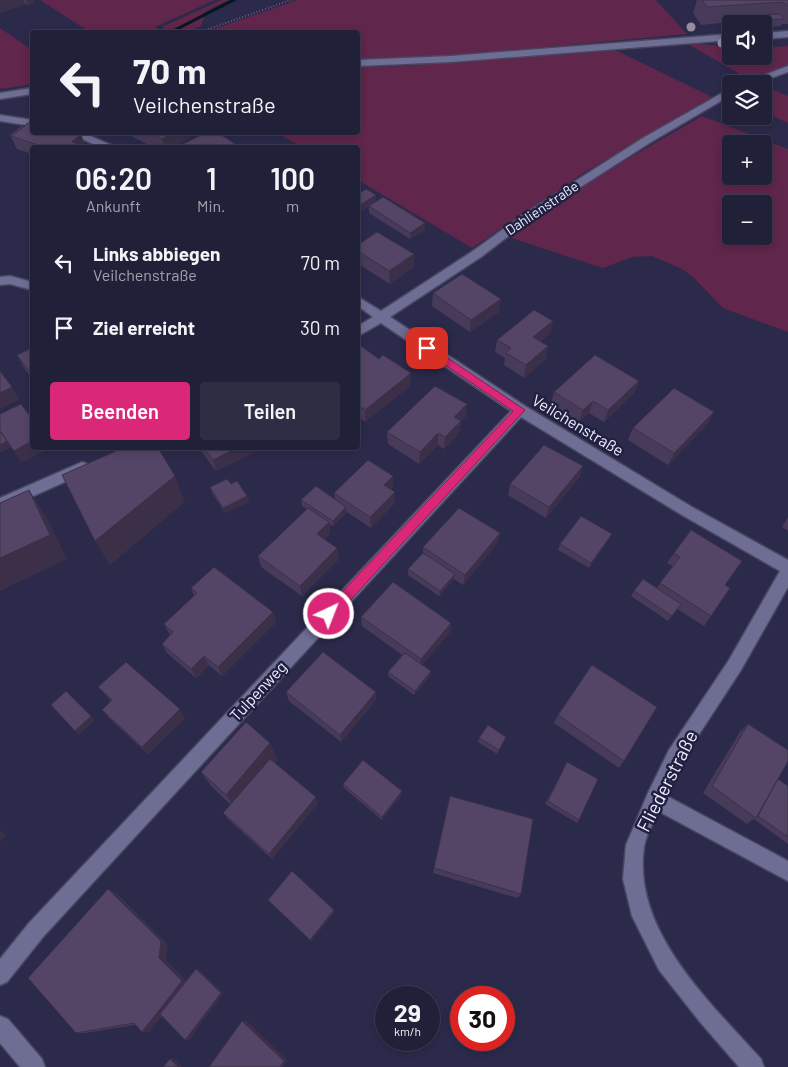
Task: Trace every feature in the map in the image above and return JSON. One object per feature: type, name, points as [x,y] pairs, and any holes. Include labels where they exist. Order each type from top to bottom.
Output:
[{"type":"street","points":[[772,35],[788,34]]},
{"type":"street","points":[[360,63],[472,58],[620,43],[722,37]]},
{"type":"street","points":[[770,75],[788,69]]},
{"type":"street","points":[[0,96],[30,91]]},
{"type":"street","name":"Dahlienstraße","points":[[360,331],[477,254],[528,216],[647,140],[722,96]]},
{"type":"street","points":[[0,118],[23,117],[30,122]]},
{"type":"street","points":[[79,135],[105,145]]},
{"type":"street","points":[[0,281],[10,280],[30,285]]},
{"type":"street","name":"Veilchenstraße","points":[[360,302],[520,410],[788,568]]},
{"type":"street","name":"Tulpenweg","points":[[0,975],[36,930],[520,410]]},
{"type":"street","points":[[0,504],[99,460]]},
{"type":"street","name":"Fliederstraße","points":[[753,1067],[706,1015],[666,963],[642,916],[633,879],[635,844],[675,756],[735,665],[788,572]]},
{"type":"street","points":[[654,800],[788,872]]},
{"type":"street","points":[[0,1027],[34,1067]]},
{"type":"path","points":[[206,30],[291,0]]},
{"type":"shaded area","points":[[40,0],[215,0],[155,27],[159,30],[87,30]]},
{"type":"shaded area","points":[[221,0],[229,0],[206,11],[201,26],[191,30],[167,30],[162,27]]},
{"type":"shaded area","points":[[297,0],[656,0],[687,34],[448,56],[360,60],[360,30],[211,30]]},
{"type":"shaded area","points":[[0,28],[30,49],[30,84],[0,88]]},
{"type":"shaded area","points":[[686,43],[722,46],[722,64]]},
{"type":"shaded area","points":[[788,46],[788,66],[757,75],[742,75],[724,65],[772,65],[772,47]]},
{"type":"shaded area","points":[[609,47],[712,97],[582,174],[472,248],[360,181],[360,145],[299,145],[280,135],[360,135],[360,67],[407,66]]},
{"type":"shaded area","points":[[772,89],[788,96],[788,123],[772,116]]},
{"type":"shaded area","points":[[702,116],[752,135],[722,135],[722,185],[772,185],[772,143],[788,149],[788,332],[723,308],[693,277],[682,269],[652,256],[632,257],[603,268],[508,237],[531,220],[628,159]]},
{"type":"building","points":[[702,0],[788,0],[788,6],[784,2],[707,7]]},
{"type":"building","points":[[779,14],[784,19],[772,20],[772,15],[760,15]]},
{"type":"building","points":[[30,122],[30,135],[80,135],[72,142],[76,143],[74,145],[38,145],[11,136]]},
{"type":"building","points":[[23,125],[25,126],[10,135]]},
{"type":"building","points":[[154,135],[168,135],[162,139]]},
{"type":"building","points":[[201,135],[222,135],[236,145],[181,145]]},
{"type":"building","points":[[366,189],[376,195],[360,205],[360,193]]},
{"type":"building","points":[[383,197],[425,223],[410,233],[369,206]]},
{"type":"building","points":[[377,232],[414,254],[389,271],[360,252],[360,244]]},
{"type":"building","points":[[462,274],[501,299],[471,320],[433,293]]},
{"type":"building","points":[[534,310],[553,321],[533,337],[548,346],[526,365],[506,353],[511,348],[497,340]]},
{"type":"building","points":[[360,345],[379,359],[383,355],[411,373],[365,410],[360,406]]},
{"type":"building","points":[[30,349],[30,372],[17,355]]},
{"type":"building","points":[[595,355],[639,381],[608,410],[593,401],[583,410],[554,392]]},
{"type":"building","points":[[0,371],[12,387],[0,393]]},
{"type":"building","points":[[435,386],[467,404],[454,417],[461,421],[445,437],[438,433],[420,452],[387,432]]},
{"type":"building","points":[[674,388],[714,412],[674,453],[633,428]]},
{"type":"building","points":[[21,404],[30,416],[30,442],[14,451],[0,431],[0,414]]},
{"type":"building","points":[[0,431],[7,441],[0,445]]},
{"type":"building","points":[[544,445],[583,466],[549,507],[510,484]]},
{"type":"building","points":[[118,450],[159,450],[175,476],[95,541],[62,475]]},
{"type":"building","points":[[206,450],[233,450],[213,460]]},
{"type":"building","points":[[368,460],[393,476],[384,485],[395,492],[370,517],[334,493]]},
{"type":"building","points":[[227,479],[231,484],[237,481],[247,496],[223,508],[210,487]]},
{"type":"building","points":[[316,486],[346,507],[333,521],[301,500]]},
{"type":"building","points":[[29,490],[50,535],[0,558],[0,503]]},
{"type":"building","points":[[308,508],[329,522],[317,534],[337,548],[300,586],[258,556]]},
{"type":"building","points":[[459,508],[500,533],[465,575],[423,547]]},
{"type":"building","points":[[581,516],[612,534],[591,563],[560,544]]},
{"type":"building","points":[[691,530],[742,561],[725,585],[730,588],[711,616],[660,583],[680,557],[674,553]]},
{"type":"building","points":[[423,553],[455,574],[440,591],[408,569]]},
{"type":"building","points":[[214,567],[273,612],[218,667],[204,656],[191,669],[162,644],[173,632],[164,624],[197,593],[191,588]]},
{"type":"building","points":[[643,579],[681,604],[672,616],[634,591]]},
{"type":"building","points":[[393,582],[451,623],[421,659],[361,617]]},
{"type":"building","points":[[323,652],[376,692],[340,735],[286,692]]},
{"type":"building","points":[[405,653],[431,671],[415,691],[388,672]]},
{"type":"building","points":[[126,662],[180,709],[142,747],[102,710],[112,700],[98,687]]},
{"type":"building","points":[[592,665],[657,707],[624,761],[558,715]]},
{"type":"building","points":[[66,691],[91,716],[75,731],[51,705]]},
{"type":"building","points":[[246,722],[270,743],[226,795],[201,772]]},
{"type":"building","points":[[748,724],[788,750],[788,761],[756,818],[712,786]]},
{"type":"building","points":[[488,725],[506,737],[499,750],[479,738]]},
{"type":"building","points":[[270,759],[316,797],[269,854],[223,813]]},
{"type":"building","points":[[363,760],[402,791],[382,817],[343,784]]},
{"type":"building","points":[[567,762],[598,779],[579,820],[548,801]]},
{"type":"building","points":[[778,779],[788,786],[788,837],[758,816]]},
{"type":"building","points":[[450,796],[533,819],[521,894],[434,868]]},
{"type":"building","points":[[292,871],[334,910],[310,940],[268,900]]},
{"type":"building","points":[[108,889],[161,941],[159,958],[182,981],[142,1032],[134,1023],[76,1033],[28,978]]},
{"type":"building","points":[[196,969],[221,993],[185,1040],[160,1014]]},
{"type":"building","points":[[242,1021],[284,1061],[280,1067],[209,1067]]},
{"type":"building","points":[[170,1059],[178,1067],[163,1067]]},
{"type":"waterway","points":[[175,30],[234,0]]},
{"type":"route","points":[[329,614],[520,410],[427,348]]}]
